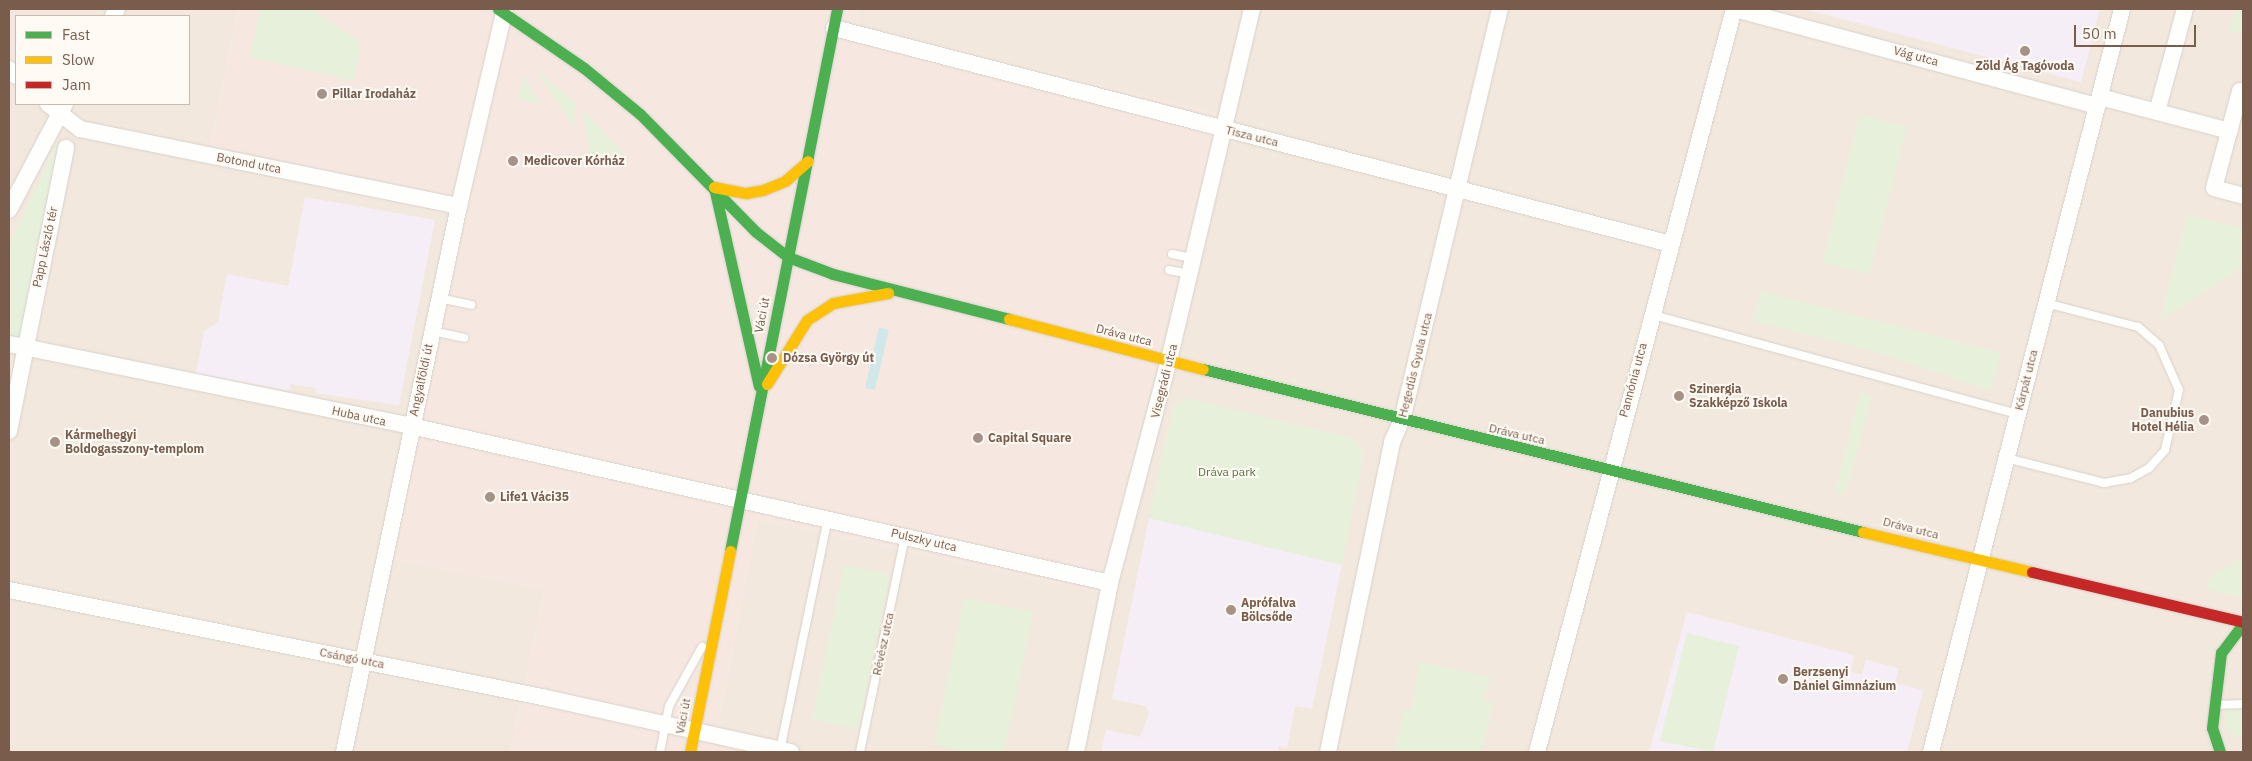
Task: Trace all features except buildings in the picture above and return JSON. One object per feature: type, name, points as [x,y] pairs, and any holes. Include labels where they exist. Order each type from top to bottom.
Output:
[{"type":"main road","name":"Váci út","points":[[690,752],[739,498],[838,9]]},
{"type":"main road","points":[[502,10],[633,108],[714,187],[756,232],[788,257]]},
{"type":"main road","points":[[714,187],[746,193],[763,190],[785,181],[808,161]]},
{"type":"main road","points":[[714,187],[722,239],[740,289],[760,394]]},
{"type":"main road","name":"Dráva utca","points":[[788,257],[902,292],[1402,420],[2201,611],[2243,623]]},
{"type":"main road","points":[[760,394],[807,320],[833,303],[902,292]]},
{"type":"main road","points":[[2201,611],[2215,634],[2221,653],[2213,705],[2212,728],[2220,752]]},
{"type":"main road","points":[[2221,653],[2243,623]]},
{"type":"street","name":"Visegrádi utca","points":[[1076,752],[1110,583],[1169,360],[1252,9]]},
{"type":"street","name":"Hegedűs Gyula utca","points":[[1328,752],[1392,442],[1402,420],[1500,9]]},
{"type":"street","name":"Vág utca","points":[[1735,9],[2098,101],[2157,112],[2230,131]]},
{"type":"street","name":"Pannónia utca","points":[[1537,752],[1613,470],[1650,314],[1735,9]]},
{"type":"street","name":"Kárpát utca","points":[[1931,752],[2122,9]]},
{"type":"street","points":[[2157,112],[2185,9]]},
{"type":"street","name":"Angyalföldi út","points":[[344,752],[411,426],[502,10]]},
{"type":"street","name":"Tisza utca","points":[[834,28],[1671,244]]},
{"type":"street","points":[[2243,92],[2240,91],[2214,188],[2243,196]]},
{"type":"street","points":[[9,210],[58,107]]},
{"type":"street","name":"Botond utca","points":[[58,107],[80,129],[458,206]]},
{"type":"street","name":"Papp László tér","points":[[9,431],[17,345],[66,148]]},
{"type":"street","name":"Huba utca","points":[[17,345],[411,426],[739,498]]},
{"type":"street","name":"Pulszky utca","points":[[739,498],[1110,583]]},
{"type":"street","name":"Csángó utca","points":[[9,590],[363,660],[694,730]]},
{"type":"street","points":[[694,730],[786,751]]},
{"type":"lane","points":[[1172,254],[1191,266]]},
{"type":"lane","points":[[1169,270],[1191,266]]},
{"type":"lane","points":[[439,298],[471,305]]},
{"type":"lane","points":[[2006,458],[2104,482],[2131,478],[2149,468],[2165,450],[2179,390],[2160,345],[2138,327],[2046,303]]},
{"type":"lane","points":[[1650,314],[2018,414]]},
{"type":"lane","points":[[432,331],[464,338]]},
{"type":"lane","points":[[786,751],[828,518]]},
{"type":"lane","name":"Révész utca","points":[[860,752],[905,536]]},
{"type":"lane","name":"Váci út","points":[[660,752],[669,706],[714,626]]},
{"type":"lane","points":[[2213,705],[2243,704]]},
{"type":"shaded area","points":[[9,9],[238,9],[207,164],[464,217],[392,559],[545,589],[510,752],[9,752]]},
{"type":"shaded area","points":[[238,9],[860,9],[857,25],[1217,114],[1099,592],[757,519],[715,742],[754,752],[510,752],[545,589],[392,559],[464,217],[207,164]]},
{"type":"shaded area","points":[[860,9],[2243,9],[2243,752],[754,752],[715,742],[757,519],[1099,592],[1217,114],[857,25]]},
{"type":"shaded area","name":"Zöld Ág Tagóvoda","points":[[1804,9],[2100,9],[2081,82]]},
{"type":"shaded area","points":[[305,197],[435,220],[399,405],[315,393],[316,388],[291,384],[290,391],[196,373],[204,332],[218,322],[227,274],[288,286]]},
{"type":"shaded area","name":"Aprófalva Bölcsőde","points":[[1149,518],[1342,565],[1312,709],[1295,706],[1287,748],[1279,746],[1278,752],[1101,752],[1106,730],[1140,737],[1149,714],[1146,706],[1112,699]]},
{"type":"shaded area","name":"Berzsenyi Dániel Gimnázium","points":[[1687,612],[1854,655],[1851,672],[1862,675],[1866,660],[1899,668],[1895,683],[1923,690],[1907,752],[1649,752]]},
{"type":"green space","points":[[260,9],[312,9],[361,43],[354,81],[250,57]]},
{"type":"green space","points":[[2235,9],[2243,9],[2243,34],[2229,30]]},
{"type":"green space","points":[[539,72],[575,102],[574,128],[539,75]]},
{"type":"green space","points":[[523,76],[541,104],[518,99]]},
{"type":"green space","points":[[583,109],[625,154],[590,154]]},
{"type":"green space","points":[[1860,115],[1907,127],[1869,274],[1822,262]]},
{"type":"green space","points":[[56,145],[66,148],[25,347],[9,344],[9,246]]},
{"type":"green space","points":[[2187,215],[2243,228],[2243,267],[2160,321]]},
{"type":"green space","points":[[1761,291],[2001,353],[1991,391],[1877,352],[1752,321]]},
{"type":"green space","points":[[1860,392],[1872,396],[1845,495],[1835,492]]},
{"type":"green space","name":"Dráva park","points":[[1186,398],[1351,438],[1358,445],[1364,452],[1342,565],[1149,518],[1173,407]]},
{"type":"green space","points":[[2243,557],[2243,598],[2207,589],[2210,577]]},
{"type":"green space","points":[[844,565],[890,574],[858,729],[812,719]]},
{"type":"green space","points":[[964,598],[1033,612],[1004,752],[967,752],[934,745]]},
{"type":"green space","points":[[1687,633],[1739,646],[1713,752],[1660,741]]},
{"type":"green space","points":[[1420,662],[1490,677],[1484,700],[1494,703],[1481,752],[1394,752],[1404,710],[1410,711]]},
{"type":"green space","points":[[2225,704],[2243,708],[2243,732],[2239,738],[2225,728]]},
{"type":"water","points":[[879,327],[889,330],[875,390],[865,388]]},
{"type":"traffic: fast","points":[[498,9],[584,68],[640,114],[756,232],[788,257],[833,274],[1009,319]]},
{"type":"traffic: fast","points":[[730,551],[837,9]]},
{"type":"traffic: fast","points":[[714,187],[759,386]]},
{"type":"traffic: fast","points":[[1203,369],[1863,532]]},
{"type":"traffic: fast","points":[[2220,752],[2212,728],[2221,653],[2243,624]]},
{"type":"traffic: slow","points":[[714,187],[746,193],[763,190],[785,181],[808,161]]},
{"type":"traffic: slow","points":[[767,384],[807,320],[833,303],[888,293]]},
{"type":"traffic: slow","points":[[1009,319],[1203,369]]},
{"type":"traffic: slow","points":[[1863,532],[2032,572]]},
{"type":"traffic: slow","points":[[690,752],[730,551]]},
{"type":"traffic: jam","points":[[2032,572],[2243,622]]},
{"type":"place","name":"Zöld Ág Tagóvoda","points":[[2025,51]]},
{"type":"place","name":"Pillar Irodaház","points":[[322,94]]},
{"type":"place","name":"Medicover Kórház","points":[[513,161]]},
{"type":"place","name":"Dózsa György út","points":[[772,358]]},
{"type":"place","name":"Szinergia Szakképző Iskola","points":[[1679,396]]},
{"type":"place","name":"Danubius Hotel Hélia","points":[[2204,420]]},
{"type":"place","name":"Capital Square","points":[[978,438]]},
{"type":"place","name":"Kármelhegyi Boldogasszony-templom","points":[[55,442]]},
{"type":"place","name":"Life1 Váci35","points":[[490,497]]},
{"type":"place","name":"Aprófalva Bölcsőde","points":[[1231,610]]},
{"type":"place","name":"Berzsenyi Dániel Gimnázium","points":[[1783,679]]}]
